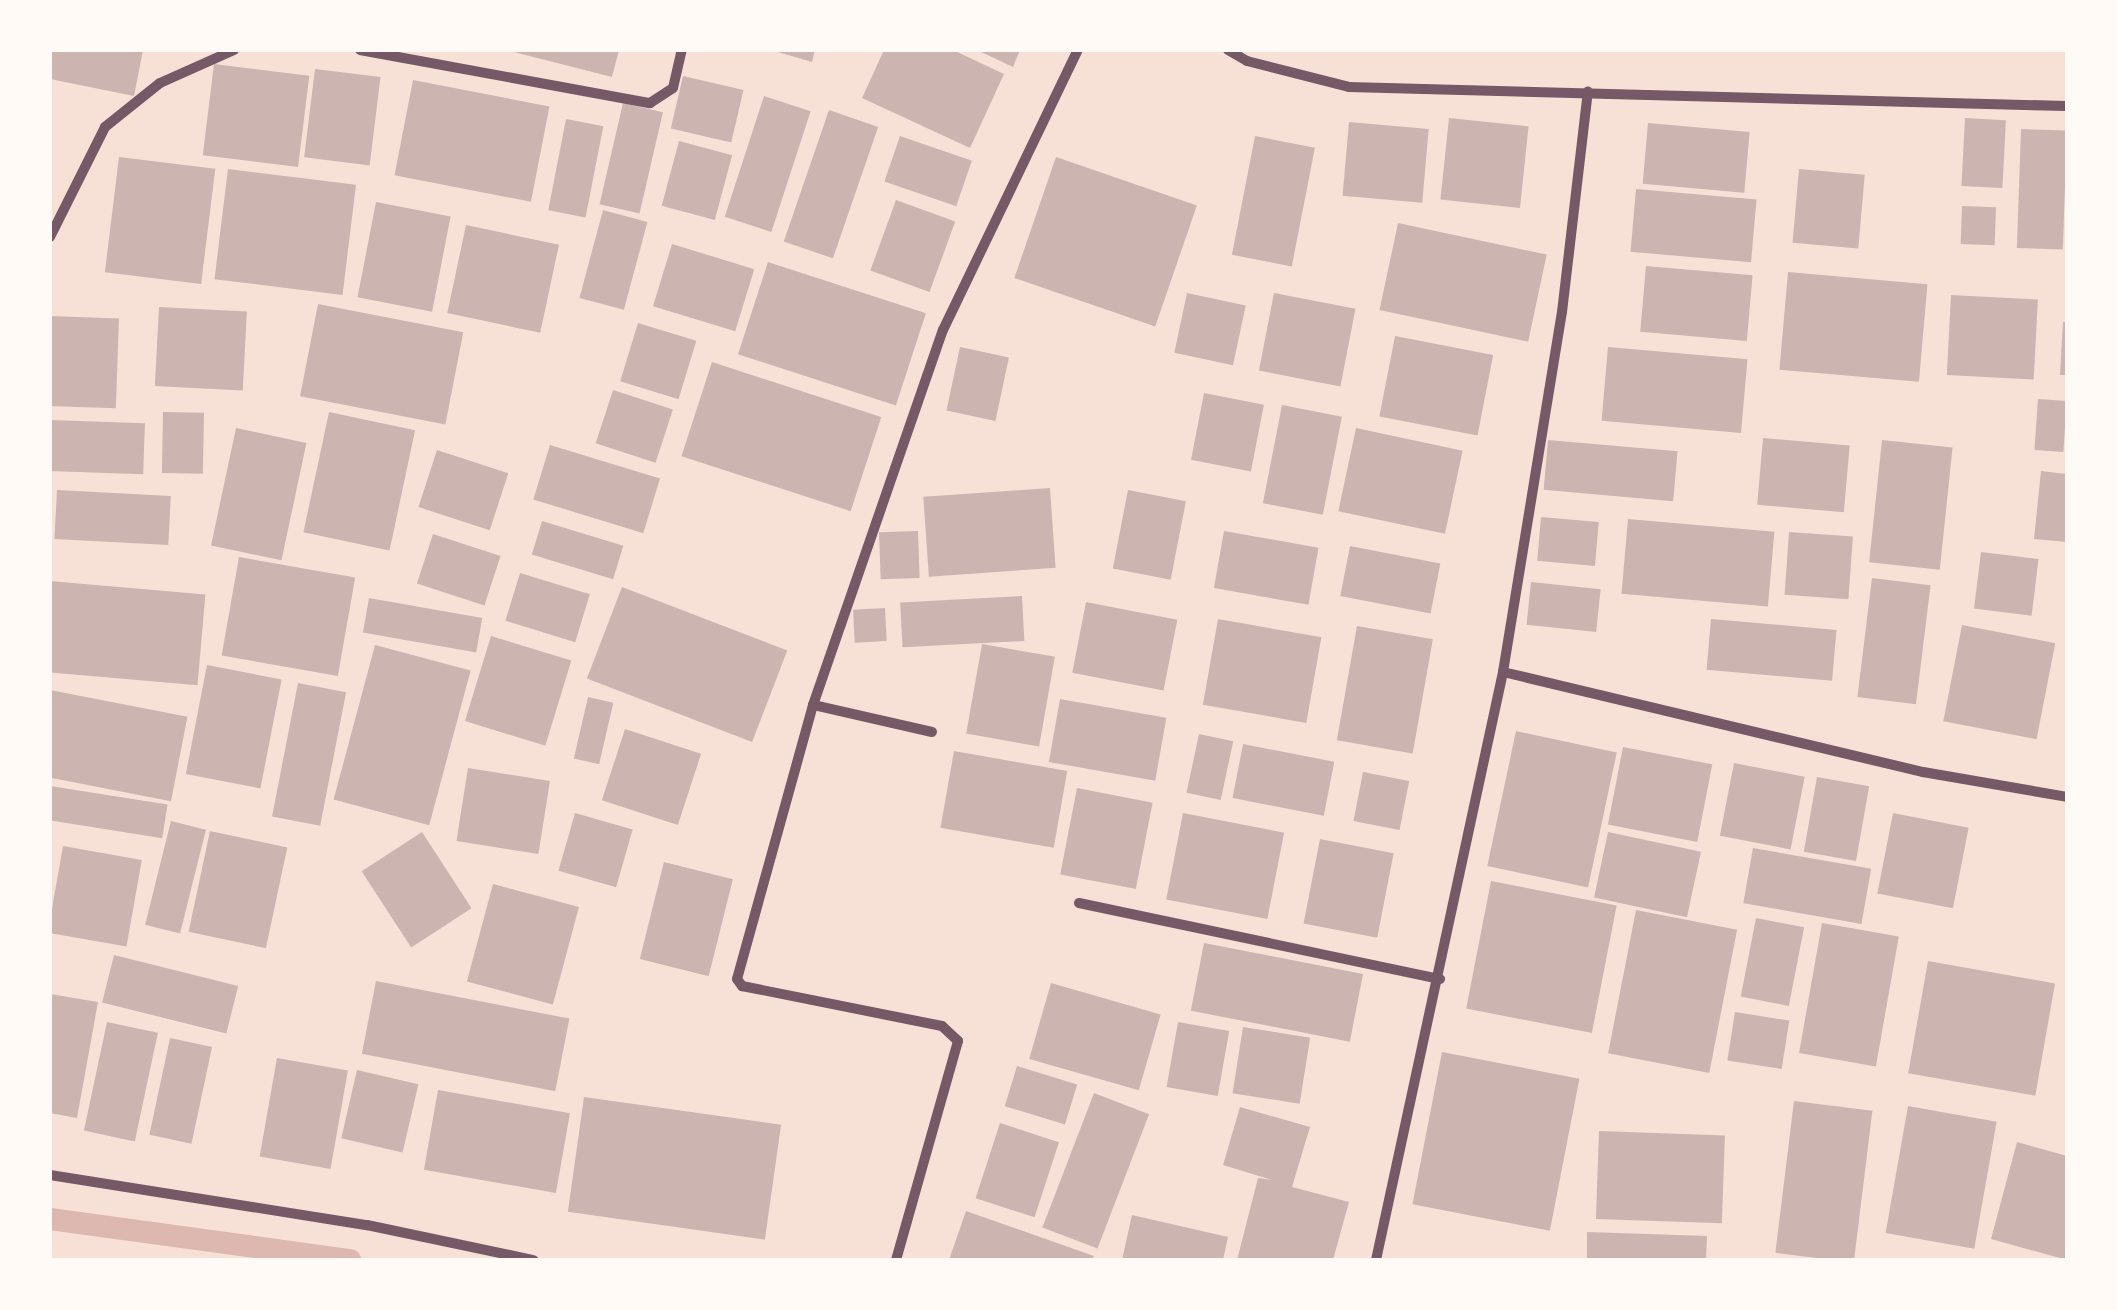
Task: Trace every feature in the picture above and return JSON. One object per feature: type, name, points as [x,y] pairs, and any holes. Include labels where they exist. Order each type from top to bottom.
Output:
[{"type":"street","points":[[50,238],[105,127],[160,82],[234,50]]},
{"type":"street","points":[[360,50],[650,103],[673,88],[682,50]]},
{"type":"street","points":[[896,1260],[958,1042],[942,1026],[742,986],[737,979],[813,705],[942,330],[1078,50]]},
{"type":"street","points":[[1228,50],[1247,61],[1349,87],[2067,106]]},
{"type":"street","points":[[1376,1260],[1440,979],[1503,672],[1562,312],[1588,92]]},
{"type":"street","points":[[1503,672],[1923,772],[2067,797]]},
{"type":"street","points":[[813,705],[932,732]]},
{"type":"street","points":[[1079,903],[1440,979]]},
{"type":"street","points":[[50,1175],[367,1225],[534,1260]]},
{"type":"building","points":[[50,50],[143,50],[134,96],[50,79]]},
{"type":"building","points":[[506,50],[619,50],[612,77]]},
{"type":"building","points":[[771,50],[815,50],[812,62]]},
{"type":"building","points":[[884,50],[953,50],[1004,74],[970,148],[862,98]]},
{"type":"building","points":[[977,50],[1020,50],[1013,67]]},
{"type":"building","points":[[214,64],[309,76],[298,167],[203,155]]},
{"type":"building","points":[[315,69],[381,77],[370,165],[304,157]]},
{"type":"building","points":[[683,76],[743,90],[731,143],[671,129]]},
{"type":"building","points":[[413,80],[549,107],[531,202],[394,175]]},
{"type":"building","points":[[764,96],[811,111],[771,232],[725,217]]},
{"type":"building","points":[[623,103],[663,112],[640,214],[600,204]]},
{"type":"building","points":[[829,110],[878,127],[833,258],[784,241]]},
{"type":"building","points":[[1449,118],[1529,126],[1520,208],[1440,200]]},
{"type":"building","points":[[1965,118],[2006,120],[2002,188],[1961,186]]},
{"type":"building","points":[[566,119],[603,126],[586,218],[548,210]]},
{"type":"building","points":[[1349,122],[1429,129],[1422,203],[1343,196]]},
{"type":"building","points":[[1648,123],[1750,132],[1744,193],[1643,184]]},
{"type":"building","points":[[2021,129],[2067,131],[2063,250],[2017,248]]},
{"type":"building","points":[[900,136],[972,161],[956,206],[884,181]]},
{"type":"building","points":[[1255,136],[1315,148],[1292,266],[1232,255]]},
{"type":"building","points":[[679,141],[732,155],[715,220],[662,206]]},
{"type":"building","points":[[119,157],[215,169],[201,284],[105,272]]},
{"type":"building","points":[[1056,157],[1197,206],[1155,327],[1014,278]]},
{"type":"building","points":[[228,169],[356,185],[343,295],[214,279]]},
{"type":"building","points":[[1799,169],[1865,175],[1858,248],[1793,243]]},
{"type":"building","points":[[1636,189],[1757,200],[1751,262],[1631,252]]},
{"type":"building","points":[[896,200],[955,222],[930,292],[870,270]]},
{"type":"building","points":[[376,202],[451,217],[432,312],[357,297]]},
{"type":"building","points":[[1962,206],[1996,207],[1995,245],[1961,244]]},
{"type":"building","points":[[603,210],[647,222],[624,310],[579,298]]},
{"type":"building","points":[[1398,223],[1547,255],[1528,342],[1379,310]]},
{"type":"building","points":[[466,225],[559,245],[540,333],[447,313]]},
{"type":"building","points":[[672,244],[754,269],[735,331],[653,306]]},
{"type":"building","points":[[768,262],[926,313],[896,406],[738,354]]},
{"type":"building","points":[[1646,266],[1753,275],[1747,341],[1640,332]]},
{"type":"building","points":[[1788,272],[1927,284],[1919,382],[1779,370]]},
{"type":"building","points":[[1187,293],[1246,305],[1233,365],[1174,353]]},
{"type":"building","points":[[1274,293],[1355,309],[1340,386],[1259,371]]},
{"type":"building","points":[[1951,295],[2038,300],[2034,379],[1947,375]]},
{"type":"building","points":[[318,304],[463,332],[445,425],[300,396]]},
{"type":"building","points":[[159,307],[247,312],[243,390],[155,386]]},
{"type":"building","points":[[50,316],[119,318],[116,408],[50,406]]},
{"type":"building","points":[[2063,322],[2067,322],[2067,375],[2060,375]]},
{"type":"building","points":[[638,323],[696,341],[678,399],[620,381]]},
{"type":"building","points":[[1395,336],[1493,355],[1478,436],[1379,416]]},
{"type":"building","points":[[960,347],[1009,357],[995,421],[946,411]]},
{"type":"building","points":[[1608,347],[1747,359],[1741,433],[1602,421]]},
{"type":"building","points":[[712,362],[881,417],[851,511],[681,456]]},
{"type":"building","points":[[613,390],[673,409],[656,463],[596,443]]},
{"type":"building","points":[[1204,393],[1264,405],[1251,471],[1191,460]]},
{"type":"building","points":[[2038,399],[2067,401],[2063,452],[2034,450]]},
{"type":"building","points":[[1282,405],[1342,417],[1323,515],[1263,503]]},
{"type":"building","points":[[163,412],[204,413],[203,474],[162,473]]},
{"type":"building","points":[[329,412],[415,430],[390,551],[303,532]]},
{"type":"building","points":[[50,420],[145,423],[143,474],[50,471]]},
{"type":"building","points":[[236,428],[306,443],[281,560],[211,545]]},
{"type":"building","points":[[1356,428],[1463,451],[1445,534],[1338,511]]},
{"type":"building","points":[[1763,438],[1850,446],[1844,512],[1757,505]]},
{"type":"building","points":[[1548,440],[1678,451],[1673,501],[1544,490]]},
{"type":"building","points":[[1882,440],[1953,447],[1940,570],[1869,562]]},
{"type":"building","points":[[550,445],[660,479],[643,533],[533,500]]},
{"type":"building","points":[[437,450],[508,473],[490,530],[418,507]]},
{"type":"building","points":[[2041,471],[2067,474],[2067,542],[2034,539]]},
{"type":"building","points":[[1050,488],[1056,568],[929,577],[923,497]]},
{"type":"building","points":[[57,490],[171,496],[168,545],[54,539]]},
{"type":"building","points":[[1128,490],[1186,501],[1171,580],[1113,569]]},
{"type":"building","points":[[1541,517],[1599,522],[1595,566],[1537,561]]},
{"type":"building","points":[[1628,519],[1774,532],[1768,607],[1621,594]]},
{"type":"building","points":[[542,521],[623,546],[613,579],[532,554]]},
{"type":"building","points":[[918,531],[920,578],[881,579],[879,532]]},
{"type":"building","points":[[1224,531],[1319,548],[1308,605],[1214,588]]},
{"type":"building","points":[[1789,532],[1853,536],[1848,599],[1785,595]]},
{"type":"building","points":[[433,534],[501,556],[484,605],[417,583]]},
{"type":"building","points":[[1350,546],[1440,564],[1431,614],[1340,596]]},
{"type":"building","points":[[1981,552],[2039,559],[2032,616],[1974,609]]},
{"type":"building","points":[[239,557],[355,577],[338,676],[222,655]]},
{"type":"building","points":[[520,573],[590,594],[575,642],[505,621]]},
{"type":"building","points":[[1872,578],[1931,585],[1916,704],[1857,697]]},
{"type":"building","points":[[50,581],[205,595],[197,685],[50,672]]},
{"type":"building","points":[[1531,582],[1601,589],[1596,632],[1527,625]]},
{"type":"building","points":[[622,587],[787,650],[752,742],[587,678]]},
{"type":"building","points":[[1022,596],[1024,641],[903,647],[900,602]]},
{"type":"building","points":[[369,598],[482,618],[476,652],[363,632]]},
{"type":"building","points":[[1086,602],[1177,620],[1164,690],[1072,673]]},
{"type":"building","points":[[885,608],[887,641],[855,643],[853,610]]},
{"type":"building","points":[[1218,619],[1321,637],[1306,723],[1203,705]]},
{"type":"building","points":[[1711,619],[1837,630],[1832,681],[1707,670]]},
{"type":"building","points":[[1962,625],[2055,643],[2037,739],[1943,721]]},
{"type":"building","points":[[1357,626],[1433,639],[1413,754],[1337,740]]},
{"type":"building","points":[[491,636],[571,661],[545,746],[465,721]]},
{"type":"building","points":[[982,644],[1055,657],[1039,746],[966,734]]},
{"type":"building","points":[[375,645],[471,671],[429,825],[334,800]]},
{"type":"building","points":[[207,665],[282,680],[260,788],[186,774]]},
{"type":"building","points":[[298,683],[346,692],[320,826],[272,817]]},
{"type":"building","points":[[50,690],[187,717],[171,801],[50,778]]},
{"type":"building","points":[[588,697],[613,703],[599,764],[574,758]]},
{"type":"building","points":[[1060,699],[1166,718],[1155,781],[1049,762]]},
{"type":"building","points":[[625,729],[701,754],[678,825],[602,800]]},
{"type":"building","points":[[1516,731],[1617,752],[1588,887],[1487,866]]},
{"type":"building","points":[[1199,734],[1233,741],[1221,800],[1187,793]]},
{"type":"building","points":[[1243,744],[1334,762],[1324,816],[1233,798]]},
{"type":"building","points":[[1623,747],[1712,764],[1697,842],[1608,825]]},
{"type":"building","points":[[954,751],[1067,771],[1054,848],[940,828]]},
{"type":"building","points":[[1734,763],[1805,777],[1791,849],[1720,836]]},
{"type":"building","points":[[468,768],[550,781],[538,854],[456,841]]},
{"type":"building","points":[[1363,772],[1409,781],[1400,830],[1353,821]]},
{"type":"building","points":[[1817,777],[1869,786],[1856,861],[1804,852]]},
{"type":"building","points":[[50,786],[168,805],[162,838],[50,820]]},
{"type":"building","points":[[1077,788],[1153,803],[1136,889],[1060,874]]},
{"type":"building","points":[[575,813],[633,830],[616,887],[558,871]]},
{"type":"building","points":[[1183,813],[1284,833],[1267,919],[1166,899]]},
{"type":"building","points":[[1893,813],[1969,828],[1953,908],[1877,893]]},
{"type":"building","points":[[171,821],[206,830],[180,934],[145,925]]},
{"type":"building","points":[[210,831],[287,847],[266,948],[189,932]]},
{"type":"building","points":[[422,832],[472,908],[411,948],[362,871]]},
{"type":"building","points":[[1608,832],[1701,852],[1687,917],[1594,898]]},
{"type":"building","points":[[1320,839],[1394,853],[1377,938],[1304,923]]},
{"type":"building","points":[[63,846],[142,860],[127,947],[50,933]]},
{"type":"building","points":[[1753,848],[1871,869],[1861,924],[1743,903]]},
{"type":"building","points":[[664,862],[733,879],[709,976],[640,959]]},
{"type":"building","points":[[1491,881],[1617,905],[1592,1033],[1466,1009]]},
{"type":"building","points":[[493,884],[579,907],[553,1005],[467,982]]},
{"type":"building","points":[[1636,910],[1737,930],[1709,1073],[1608,1053]]},
{"type":"building","points":[[1756,918],[1804,927],[1789,1006],[1741,997]]},
{"type":"building","points":[[1822,923],[1899,937],[1876,1067],[1799,1053]]},
{"type":"building","points":[[1204,943],[1363,974],[1350,1042],[1191,1011]]},
{"type":"building","points":[[114,955],[238,986],[226,1034],[102,1003]]},
{"type":"building","points":[[1928,961],[2055,983],[2035,1096],[1908,1073]]},
{"type":"building","points":[[376,981],[569,1019],[555,1091],[362,1054]]},
{"type":"building","points":[[1051,983],[1161,1014],[1139,1090],[1029,1059]]},
{"type":"building","points":[[50,994],[98,1002],[77,1118],[50,1113]]},
{"type":"building","points":[[1735,1012],[1789,1021],[1782,1069],[1727,1060]]},
{"type":"building","points":[[107,1022],[158,1033],[135,1141],[84,1131]]},
{"type":"building","points":[[1178,1022],[1229,1031],[1218,1096],[1167,1087]]},
{"type":"building","points":[[1243,1027],[1310,1038],[1300,1104],[1233,1093]]},
{"type":"building","points":[[170,1038],[212,1047],[191,1144],[149,1135]]},
{"type":"building","points":[[1442,1052],[1579,1079],[1550,1231],[1412,1204]]},
{"type":"building","points":[[277,1058],[348,1071],[331,1169],[260,1156]]},
{"type":"building","points":[[1017,1066],[1077,1084],[1065,1125],[1005,1106]]},
{"type":"building","points":[[357,1070],[418,1084],[403,1152],[341,1138]]},
{"type":"building","points":[[438,1090],[570,1113],[556,1193],[424,1170]]},
{"type":"building","points":[[1094,1093],[1149,1114],[1097,1249],[1042,1227]]},
{"type":"building","points":[[584,1097],[781,1125],[765,1240],[568,1212]]},
{"type":"building","points":[[1794,1101],[1872,1111],[1854,1260],[1775,1253]]},
{"type":"building","points":[[1908,1106],[1997,1122],[1974,1249],[1886,1233]]},
{"type":"building","points":[[1240,1107],[1310,1127],[1292,1187],[1349,1202],[1333,1260],[1237,1260],[1258,1178],[1272,1180],[1223,1165]]},
{"type":"building","points":[[1000,1123],[1059,1142],[1035,1217],[976,1198]]},
{"type":"building","points":[[1599,1131],[1725,1135],[1722,1223],[1596,1219]]},
{"type":"building","points":[[2017,1142],[2067,1156],[2067,1260],[1991,1239]]},
{"type":"building","points":[[966,1211],[1094,1256],[1092,1260],[949,1260]]},
{"type":"building","points":[[1132,1215],[1228,1237],[1223,1260],[1122,1260]]},
{"type":"building","points":[[1587,1232],[1707,1236],[1706,1260],[1587,1260]]},
{"type":"waterway","points":[[50,1219],[350,1260]]}]
